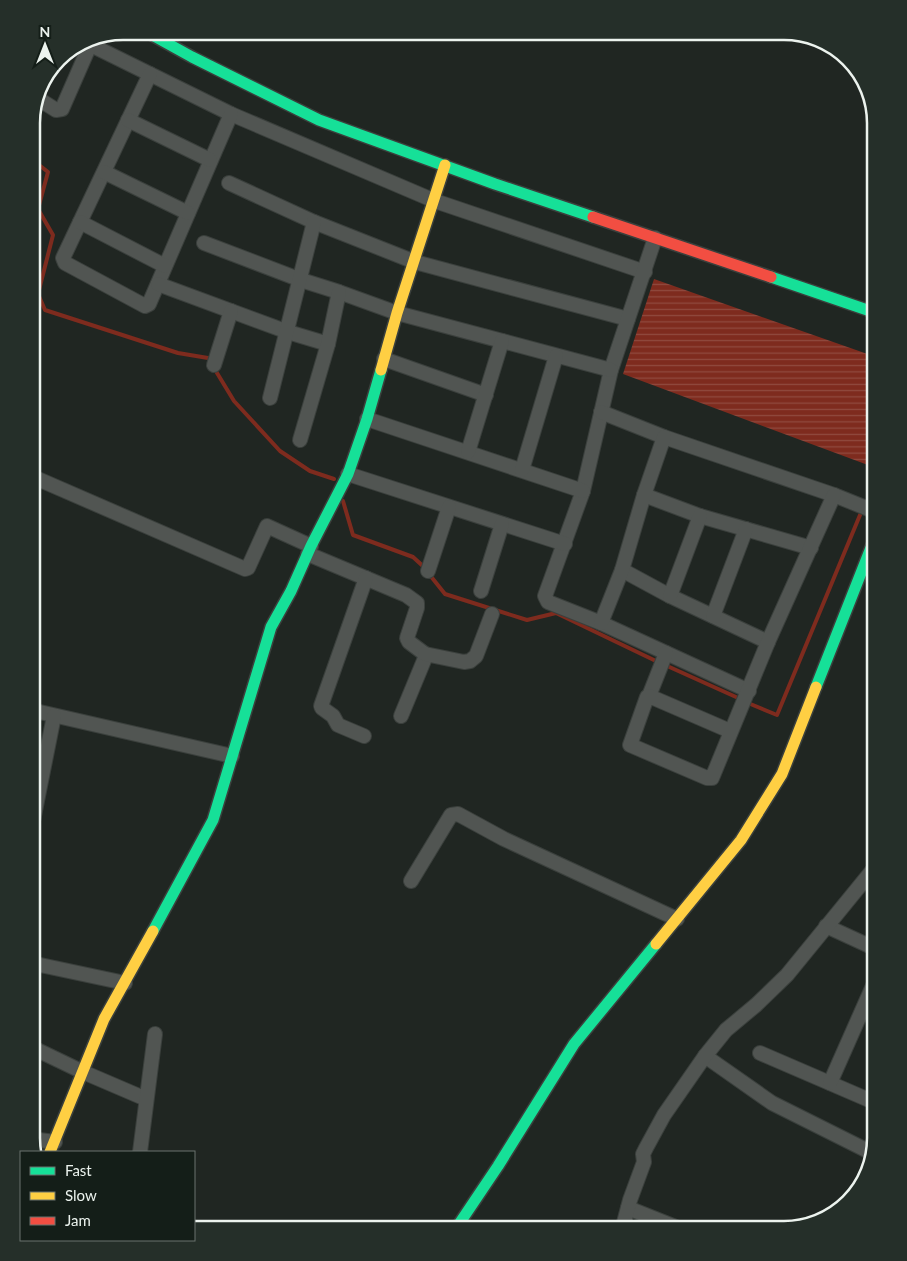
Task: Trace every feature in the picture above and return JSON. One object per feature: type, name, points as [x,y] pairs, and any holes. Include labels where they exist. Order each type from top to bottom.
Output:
[{"type":"street","points":[[161,40],[192,58],[319,120],[494,184],[867,310]]},
{"type":"street","points":[[93,46],[231,114],[435,201],[645,272]]},
{"type":"street","points":[[43,102],[56,110],[62,109],[89,47]]},
{"type":"street","points":[[150,74],[63,258],[65,263],[146,306],[149,304],[158,284],[231,114]]},
{"type":"street","points":[[128,120],[210,160]]},
{"type":"street","points":[[40,1142],[53,1147],[104,1019],[212,820],[271,627],[291,591],[348,474],[367,419],[397,313],[435,201],[445,165]]},
{"type":"street","points":[[104,172],[188,212]]},
{"type":"street","points":[[228,183],[314,222],[415,262],[628,319]]},
{"type":"street","points":[[80,222],[165,266]]},
{"type":"street","points":[[270,398],[314,222]]},
{"type":"street","points":[[655,238],[611,370],[583,491],[545,596],[548,602],[601,623],[663,660],[749,691]]},
{"type":"street","points":[[204,243],[301,280],[397,313],[611,370]]},
{"type":"street","points":[[158,284],[288,332],[328,344]]},
{"type":"street","points":[[300,440],[328,344],[339,292]]},
{"type":"street","points":[[214,364],[231,311]]},
{"type":"street","points":[[468,452],[502,341]]},
{"type":"street","points":[[522,470],[556,356]]},
{"type":"street","points":[[384,359],[486,395]]},
{"type":"street","points":[[601,412],[664,437],[834,495],[867,508]]},
{"type":"street","points":[[367,419],[583,491]]},
{"type":"street","points":[[601,623],[622,570],[644,495],[664,437]]},
{"type":"street","points":[[348,474],[564,544]]},
{"type":"street","points":[[40,480],[245,569],[248,568],[267,526],[366,578],[414,599],[417,603],[417,608],[407,638],[409,642],[425,654],[464,662],[470,661],[476,656],[492,614]]},
{"type":"street","points":[[644,495],[700,516],[810,548]]},
{"type":"street","points":[[663,660],[630,742],[632,747],[712,778],[768,642],[834,495]]},
{"type":"street","points":[[428,571],[449,507]]},
{"type":"street","points":[[670,596],[700,516]]},
{"type":"street","points":[[481,590],[502,524]]},
{"type":"street","points":[[713,616],[746,529]]},
{"type":"street","points":[[461,1221],[498,1166],[574,1044],[741,840],[782,774],[867,567]]},
{"type":"street","points":[[622,570],[670,596],[768,642]]},
{"type":"street","points":[[364,736],[338,725],[333,716],[321,706],[366,578]]},
{"type":"street","points":[[401,716],[425,654]]},
{"type":"street","points":[[649,696],[730,731]]},
{"type":"street","points":[[40,712],[232,756]]},
{"type":"street","points":[[40,786],[54,716]]},
{"type":"street","points":[[411,881],[451,815],[458,814],[504,839],[677,919]]},
{"type":"street","points":[[624,1221],[644,1162],[643,1154],[664,1115],[705,1056],[726,1030],[756,1005],[787,975],[867,877]]},
{"type":"street","points":[[826,926],[867,945]]},
{"type":"street","points":[[40,965],[124,983]]},
{"type":"street","points":[[830,1083],[867,999]]},
{"type":"street","points":[[140,1151],[155,1034]]},
{"type":"street","points":[[40,1051],[146,1099]]},
{"type":"street","points":[[760,1053],[867,1099]]},
{"type":"street","points":[[705,1056],[772,1103],[866,1150]]},
{"type":"street","points":[[628,1208],[660,1221]]},
{"type":"shaded area","points":[[654,279],[867,354],[867,465],[623,374]]},
{"type":"waterway","points":[[40,166],[48,172],[40,202]]},
{"type":"waterway","points":[[40,212],[53,235],[40,286]]},
{"type":"waterway","points":[[40,299],[45,310],[178,353],[208,358],[211,362]]},
{"type":"waterway","points":[[214,368],[234,401],[280,451],[310,471],[334,479]]},
{"type":"waterway","points":[[343,501],[353,535],[413,557],[425,568]]},
{"type":"waterway","points":[[748,703],[777,715],[860,515]]},
{"type":"waterway","points":[[429,574],[445,594],[527,620],[556,613],[658,662]]},
{"type":"waterway","points":[[665,665],[736,697]]},
{"type":"traffic: fast","points":[[161,40],[319,120],[495,184],[593,217]]},
{"type":"traffic: fast","points":[[771,277],[867,310]]},
{"type":"traffic: fast","points":[[153,931],[213,820],[271,627],[291,591],[311,546],[348,474],[381,370]]},
{"type":"traffic: fast","points":[[816,687],[867,558]]},
{"type":"traffic: fast","points":[[461,1221],[498,1166],[574,1044],[656,944]]},
{"type":"traffic: slow","points":[[381,370],[397,313],[445,165]]},
{"type":"traffic: slow","points":[[656,944],[741,840],[782,774],[816,687]]},
{"type":"traffic: slow","points":[[50,1151],[104,1019],[153,931]]},
{"type":"traffic: jam","points":[[593,217],[771,277]]}]
